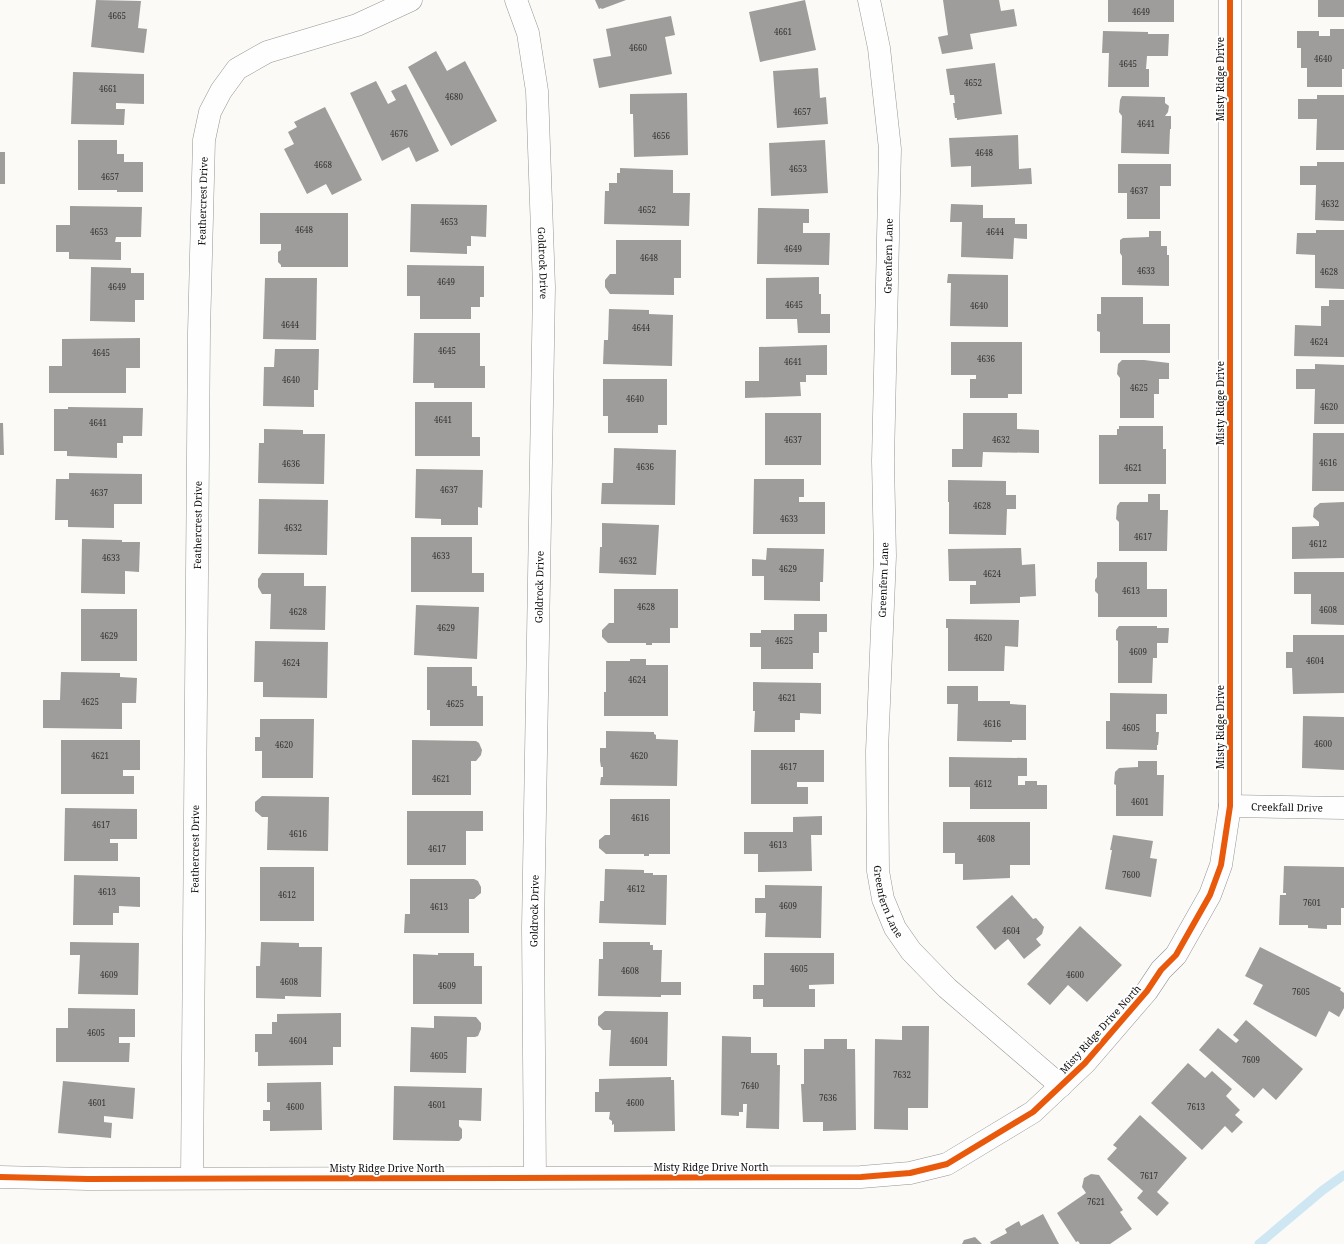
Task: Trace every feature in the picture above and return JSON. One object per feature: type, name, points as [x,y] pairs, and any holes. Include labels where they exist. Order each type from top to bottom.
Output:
[{"type":"street","name":"Feathercrest Drive","points":[[192,1178],[199,348],[204,140],[210,112],[221,91],[237,70],[267,52],[357,25],[411,0]]},
{"type":"street","name":"Goldrock Drive","points":[[516,0],[528,33],[537,91],[544,287],[533,928],[535,1177]]},
{"type":"street","name":"Greenfern Lane","points":[[869,0],[879,48],[890,149],[884,461],[885,556],[877,751],[878,871],[884,899],[896,928],[911,951],[947,988],[1061,1086]]},
{"type":"street","name":"Misty Ridge Drive","points":[[1230,0],[1230,806]]},
{"type":"street","name":"Misty Ridge Drive North","points":[[0,1176],[88,1179],[861,1177],[910,1173],[947,1164],[1033,1112],[1085,1063],[1147,992],[1161,970],[1176,955],[1210,895],[1221,865],[1230,806]]},
{"type":"street","name":"Creekfall Drive","points":[[1230,806],[1344,808]]},
{"type":"building","points":[[96,0],[141,1],[138,28],[147,29],[144,53],[91,47]]},
{"type":"building","points":[[595,0],[626,0],[599,9]]},
{"type":"building","points":[[805,0],[816,50],[760,62],[749,12]]},
{"type":"building","points":[[943,0],[999,0],[1001,11],[1014,9],[1017,26],[970,34],[973,49],[942,54],[938,37],[948,35]]},
{"type":"building","points":[[1108,0],[1174,0],[1174,22],[1108,22]]},
{"type":"building","points":[[1318,0],[1344,0],[1344,17],[1318,17]]},
{"type":"building","points":[[671,16],[675,35],[665,37],[672,74],[599,88],[593,59],[611,56],[606,29]]},
{"type":"building","points":[[1330,29],[1344,29],[1344,69],[1342,69],[1342,87],[1307,87],[1307,68],[1301,68],[1301,48],[1297,48],[1297,31],[1319,31],[1319,36],[1330,36]]},
{"type":"building","points":[[1103,31],[1169,34],[1168,56],[1147,56],[1146,69],[1149,69],[1149,87],[1108,87],[1109,53],[1102,53]]},
{"type":"building","points":[[436,51],[447,71],[465,61],[497,121],[451,146],[408,67]]},
{"type":"building","points":[[995,63],[1002,114],[957,120],[957,118],[955,118],[953,103],[955,103],[954,95],[950,95],[946,69]]},
{"type":"building","points":[[818,68],[820,98],[826,97],[828,124],[777,128],[773,71]]},
{"type":"building","points":[[73,72],[144,74],[144,104],[116,103],[116,109],[125,109],[124,125],[71,124]]},
{"type":"building","points":[[376,81],[388,104],[396,100],[391,91],[406,84],[439,151],[416,162],[409,147],[382,161],[350,93]]},
{"type":"building","points":[[687,93],[688,155],[634,157],[633,114],[630,114],[630,94]]},
{"type":"building","points":[[1317,95],[1344,95],[1344,150],[1316,150],[1317,119],[1298,119],[1298,99],[1317,99]]},
{"type":"building","points":[[1122,96],[1165,97],[1165,103],[1169,106],[1168,112],[1165,116],[1171,116],[1169,154],[1121,153],[1122,116],[1119,112],[1120,100]]},
{"type":"building","points":[[325,107],[362,180],[332,195],[326,184],[307,194],[284,149],[294,144],[288,132],[297,127],[294,122]]},
{"type":"building","points":[[1018,135],[1019,169],[1031,168],[1032,184],[971,187],[971,166],[951,167],[949,138]]},
{"type":"building","points":[[78,140],[117,140],[117,154],[124,154],[124,162],[143,162],[143,192],[78,190]]},
{"type":"building","points":[[825,140],[828,193],[771,196],[769,143]]},
{"type":"building","points":[[0,152],[5,152],[5,184],[0,184]]},
{"type":"building","points":[[1317,162],[1344,162],[1344,221],[1315,220],[1316,185],[1300,185],[1300,166],[1317,166]]},
{"type":"building","points":[[1118,164],[1171,164],[1171,186],[1160,186],[1160,219],[1127,219],[1127,193],[1118,193]]},
{"type":"building","points":[[620,168],[673,170],[673,193],[690,193],[689,226],[604,224],[605,191],[609,191],[609,183],[617,183],[617,173],[620,173]]},
{"type":"building","points":[[411,204],[487,205],[486,237],[471,236],[471,246],[467,246],[467,254],[410,252]]},
{"type":"building","points":[[951,204],[983,205],[983,218],[1015,218],[1015,224],[1027,224],[1027,239],[1014,238],[1013,259],[961,257],[962,222],[950,222]]},
{"type":"building","points":[[70,206],[142,207],[141,237],[116,237],[115,242],[121,242],[121,260],[69,259],[69,252],[56,252],[56,225],[70,225]]},
{"type":"building","points":[[758,208],[809,209],[809,223],[803,223],[803,233],[830,233],[829,265],[757,264]]},
{"type":"building","points":[[260,213],[348,213],[348,267],[281,267],[278,262],[278,252],[281,250],[281,244],[260,244]]},
{"type":"building","points":[[1316,230],[1344,230],[1344,289],[1315,288],[1315,255],[1296,254],[1297,233],[1316,233]]},
{"type":"building","points":[[1149,231],[1161,231],[1161,246],[1167,246],[1167,255],[1169,255],[1169,286],[1122,285],[1122,256],[1120,253],[1120,240],[1123,238],[1149,237]]},
{"type":"building","points":[[616,240],[681,240],[681,278],[674,278],[674,295],[610,294],[605,287],[605,280],[610,274],[616,274]]},
{"type":"building","points":[[407,265],[484,266],[484,297],[480,297],[480,307],[471,307],[471,319],[420,319],[420,296],[407,296]]},
{"type":"building","points":[[91,267],[131,268],[131,273],[144,273],[144,300],[135,300],[135,322],[90,321]]},
{"type":"building","points":[[948,274],[1008,275],[1008,327],[950,326],[951,283],[947,283]]},
{"type":"building","points":[[819,277],[821,314],[830,314],[830,333],[798,333],[797,319],[766,319],[766,278]]},
{"type":"building","points":[[265,278],[317,278],[316,340],[263,339]]},
{"type":"building","points":[[1101,297],[1143,297],[1143,324],[1170,324],[1170,353],[1100,353],[1100,332],[1097,331],[1097,314],[1101,314]]},
{"type":"building","points":[[1329,300],[1344,300],[1344,357],[1294,356],[1295,325],[1321,326],[1321,306],[1329,306]]},
{"type":"building","points":[[609,309],[649,310],[649,314],[673,315],[672,366],[603,364],[604,340],[608,340]]},
{"type":"building","points":[[414,333],[480,333],[480,366],[485,366],[485,388],[434,388],[434,383],[413,383]]},
{"type":"building","points":[[140,338],[140,368],[126,368],[126,393],[49,393],[49,366],[62,366],[62,339]]},
{"type":"building","points":[[951,342],[1022,342],[1022,394],[1008,394],[1008,398],[970,398],[970,379],[976,379],[976,375],[951,375]]},
{"type":"building","points":[[827,345],[827,375],[806,375],[806,382],[800,382],[801,396],[745,398],[745,381],[759,381],[759,347]]},
{"type":"building","points":[[275,349],[319,349],[318,390],[314,390],[314,407],[263,406],[264,367],[274,367]]},
{"type":"building","points":[[1122,360],[1144,360],[1169,363],[1169,379],[1159,379],[1159,394],[1154,394],[1154,418],[1120,418],[1120,378],[1117,374],[1118,364]]},
{"type":"building","points":[[1315,364],[1344,365],[1344,424],[1314,424],[1315,389],[1296,389],[1296,369],[1315,369]]},
{"type":"building","points":[[603,379],[667,379],[667,425],[658,425],[658,433],[608,433],[608,416],[603,416]]},
{"type":"building","points":[[415,402],[472,402],[472,437],[480,437],[480,456],[415,456]]},
{"type":"building","points":[[68,407],[143,408],[142,436],[123,436],[123,443],[117,443],[117,458],[67,456],[67,451],[54,451],[54,409],[68,409]]},
{"type":"building","points":[[765,413],[821,413],[821,465],[765,465]]},
{"type":"building","points":[[963,413],[1017,413],[1017,429],[1039,430],[1039,453],[983,452],[982,467],[952,467],[952,449],[963,449]]},
{"type":"building","points":[[0,423],[3,423],[4,455],[0,455]]},
{"type":"building","points":[[1119,426],[1163,426],[1163,449],[1166,449],[1166,484],[1099,484],[1099,435],[1117,435],[1117,429],[1119,429]]},
{"type":"building","points":[[264,429],[303,430],[303,434],[325,434],[324,484],[258,483],[259,443],[264,443]]},
{"type":"building","points":[[1313,433],[1344,433],[1344,491],[1312,491]]},
{"type":"building","points":[[614,448],[676,450],[675,505],[601,504],[602,483],[613,483]]},
{"type":"building","points":[[416,469],[483,470],[482,508],[478,507],[478,525],[441,525],[441,519],[415,518]]},
{"type":"building","points":[[69,473],[142,474],[142,504],[114,504],[114,528],[68,527],[68,520],[55,520],[56,479],[69,479]]},
{"type":"building","points":[[754,479],[804,479],[804,497],[799,497],[799,502],[825,502],[825,534],[753,534]]},
{"type":"building","points":[[948,480],[1006,481],[1006,495],[1016,495],[1016,509],[1007,509],[1006,535],[949,534]]},
{"type":"building","points":[[1148,494],[1160,494],[1160,510],[1168,510],[1167,551],[1119,551],[1119,522],[1116,519],[1117,506],[1120,502],[1148,502]]},
{"type":"building","points":[[259,499],[328,500],[327,555],[258,554]]},
{"type":"building","points":[[1344,502],[1344,558],[1292,559],[1292,527],[1319,526],[1319,522],[1313,517],[1314,508],[1320,503]]},
{"type":"building","points":[[602,523],[659,525],[656,575],[599,573],[600,547],[602,547]]},
{"type":"building","points":[[411,537],[472,537],[472,573],[484,573],[484,592],[411,592]]},
{"type":"building","points":[[82,539],[140,542],[139,572],[125,571],[125,594],[81,593]]},
{"type":"building","points":[[767,548],[824,549],[823,582],[820,582],[820,601],[764,600],[764,576],[752,576],[752,559],[766,560]]},
{"type":"building","points":[[1021,548],[1022,565],[1035,564],[1036,596],[1020,597],[1020,603],[970,604],[970,585],[976,585],[976,581],[949,581],[948,549]]},
{"type":"building","points":[[1097,562],[1147,562],[1147,589],[1167,589],[1167,617],[1098,617],[1098,594],[1095,591]]},
{"type":"building","points":[[1294,572],[1344,572],[1344,625],[1311,624],[1311,594],[1294,594]]},
{"type":"building","points":[[262,573],[304,573],[304,586],[326,586],[325,630],[270,629],[271,594],[262,594],[258,587],[258,579]]},
{"type":"building","points":[[614,589],[678,589],[678,628],[670,628],[670,643],[652,643],[652,645],[646,645],[646,643],[608,643],[602,637],[602,630],[609,623],[614,623]]},
{"type":"building","points":[[416,605],[479,607],[477,659],[414,655]]},
{"type":"building","points":[[81,609],[137,609],[137,661],[81,661]]},
{"type":"building","points":[[794,614],[827,614],[827,632],[819,632],[819,653],[813,653],[813,669],[761,669],[761,647],[750,647],[750,633],[761,633],[761,630],[794,630]]},
{"type":"building","points":[[946,619],[1019,620],[1018,647],[1005,646],[1004,671],[948,671],[948,628],[946,628]]},
{"type":"building","points":[[1119,626],[1157,626],[1157,628],[1169,628],[1168,643],[1157,643],[1157,658],[1153,658],[1152,683],[1118,683],[1118,641],[1116,640],[1116,630]]},
{"type":"building","points":[[1293,635],[1344,635],[1344,693],[1293,694],[1292,668],[1286,668],[1286,652],[1293,652]]},
{"type":"building","points":[[255,641],[328,642],[327,698],[263,697],[263,682],[254,682]]},
{"type":"building","points":[[630,659],[646,659],[646,665],[668,665],[668,716],[604,716],[606,661],[630,661]]},
{"type":"building","points":[[427,667],[472,667],[472,686],[477,686],[477,696],[483,696],[483,726],[430,726],[430,710],[427,710]]},
{"type":"building","points":[[61,672],[120,673],[120,677],[137,678],[136,703],[122,703],[122,729],[43,728],[43,700],[60,700]]},
{"type":"building","points":[[753,682],[821,683],[821,714],[800,713],[800,720],[795,720],[795,732],[754,732],[755,711],[753,711]]},
{"type":"building","points":[[947,686],[978,686],[978,701],[1010,701],[1010,704],[1026,705],[1026,740],[1012,740],[1012,742],[957,741],[958,704],[947,704]]},
{"type":"building","points":[[1110,693],[1167,694],[1167,714],[1156,714],[1156,732],[1159,732],[1157,750],[1106,749],[1106,721],[1110,721]]},
{"type":"building","points":[[1303,716],[1344,717],[1344,770],[1302,768]]},
{"type":"building","points":[[260,719],[314,719],[313,778],[262,778],[262,751],[255,751],[255,737],[260,737]]},
{"type":"building","points":[[606,731],[654,732],[656,739],[678,740],[677,786],[600,785],[601,777],[603,777],[603,767],[601,767],[600,761],[600,748],[606,748]]},
{"type":"building","points":[[61,740],[140,740],[140,770],[123,770],[123,776],[134,776],[134,794],[61,794]]},
{"type":"building","points":[[412,740],[476,741],[479,743],[482,750],[481,755],[476,761],[471,761],[471,795],[412,795]]},
{"type":"building","points":[[751,750],[824,750],[824,782],[797,782],[797,787],[808,787],[808,804],[751,804]]},
{"type":"building","points":[[949,757],[1027,758],[1027,776],[1018,776],[1018,785],[1025,785],[1025,781],[1037,781],[1037,785],[1047,785],[1047,809],[970,809],[970,787],[949,787]]},
{"type":"building","points":[[1138,761],[1157,761],[1157,775],[1164,775],[1163,816],[1116,816],[1116,785],[1114,784],[1115,772],[1119,768],[1138,767]]},
{"type":"building","points":[[262,796],[329,797],[328,851],[267,850],[268,817],[262,817],[255,811],[255,802]]},
{"type":"building","points":[[610,799],[670,799],[670,854],[649,854],[649,856],[644,856],[644,854],[606,854],[599,848],[599,840],[605,835],[610,835]]},
{"type":"building","points":[[65,808],[137,809],[137,839],[110,839],[110,843],[118,843],[118,861],[64,861]]},
{"type":"building","points":[[407,811],[483,811],[483,831],[466,831],[466,865],[407,865]]},
{"type":"building","points":[[822,816],[822,835],[811,835],[812,871],[758,872],[758,854],[744,854],[744,832],[793,832],[793,817]]},
{"type":"building","points":[[943,822],[1030,822],[1030,865],[1010,865],[1010,878],[963,880],[963,864],[955,864],[955,853],[943,853]]},
{"type":"building","points":[[1113,835],[1153,841],[1150,858],[1157,859],[1151,897],[1105,889],[1112,850],[1110,850]]},
{"type":"building","points":[[1284,866],[1344,867],[1344,908],[1341,908],[1341,925],[1327,925],[1327,929],[1308,928],[1308,925],[1279,925],[1280,895],[1286,895],[1286,893],[1283,893]]},
{"type":"building","points":[[260,867],[314,867],[314,921],[260,921]]},
{"type":"building","points":[[605,869],[644,870],[644,873],[653,873],[653,875],[667,875],[666,925],[599,923],[600,901],[604,901]]},
{"type":"building","points":[[74,875],[140,877],[140,907],[119,906],[119,913],[113,913],[113,925],[73,925]]},
{"type":"building","points":[[410,879],[474,879],[478,881],[481,887],[481,893],[474,899],[469,899],[469,933],[404,933],[405,914],[410,914]]},
{"type":"building","points":[[765,885],[822,886],[821,938],[765,937],[766,913],[755,913],[755,898],[765,898]]},
{"type":"building","points":[[1012,895],[1033,919],[1036,918],[1044,927],[1042,934],[1036,939],[1041,945],[1024,959],[1008,939],[995,950],[976,927]]},
{"type":"building","points":[[1080,926],[1122,965],[1087,1002],[1068,985],[1050,1005],[1027,984]]},
{"type":"building","points":[[70,942],[139,943],[138,995],[78,994],[80,955],[70,955]]},
{"type":"building","points":[[261,942],[299,943],[299,947],[322,947],[321,997],[285,996],[285,999],[256,998],[256,966],[260,966]]},
{"type":"building","points":[[603,942],[650,942],[650,945],[653,945],[653,950],[662,950],[661,982],[681,982],[681,995],[661,995],[661,997],[598,996],[599,959],[603,959]]},
{"type":"building","points":[[1260,947],[1341,988],[1340,990],[1344,993],[1344,1008],[1339,1017],[1329,1011],[1316,1037],[1253,1004],[1263,985],[1245,976]]},
{"type":"building","points":[[438,953],[474,953],[474,966],[482,966],[482,1004],[413,1004],[413,954],[438,955]]},
{"type":"building","points":[[764,953],[834,953],[834,984],[809,985],[809,989],[815,989],[815,1007],[763,1007],[763,999],[753,999],[753,985],[764,985]]},
{"type":"building","points":[[68,1008],[135,1009],[135,1037],[119,1037],[119,1043],[130,1043],[129,1062],[56,1062],[56,1028],[68,1028]]},
{"type":"building","points":[[605,1011],[668,1012],[667,1066],[609,1066],[611,1030],[603,1030],[598,1025],[598,1017]]},
{"type":"building","points":[[341,1013],[341,1047],[333,1047],[333,1065],[258,1066],[258,1052],[255,1052],[255,1034],[272,1034],[272,1022],[277,1022],[277,1014]]},
{"type":"building","points":[[434,1016],[476,1017],[481,1023],[481,1029],[478,1036],[467,1037],[466,1073],[410,1072],[411,1027],[434,1028]]},
{"type":"building","points":[[1246,1020],[1303,1069],[1276,1100],[1263,1088],[1254,1098],[1199,1050],[1218,1028],[1236,1043],[1239,1040],[1233,1035]]},
{"type":"building","points":[[902,1026],[929,1026],[928,1108],[908,1108],[908,1130],[874,1129],[875,1039],[902,1040]]},
{"type":"building","points":[[722,1036],[751,1037],[751,1053],[777,1053],[777,1065],[780,1065],[779,1129],[746,1128],[747,1104],[743,1104],[743,1112],[739,1112],[739,1116],[721,1115]]},
{"type":"building","points":[[824,1039],[847,1039],[847,1049],[855,1049],[856,1130],[823,1131],[823,1122],[803,1122],[801,1084],[804,1084],[804,1049],[824,1049]]},
{"type":"building","points":[[1188,1063],[1205,1078],[1212,1071],[1232,1089],[1226,1096],[1240,1110],[1235,1115],[1243,1122],[1232,1133],[1225,1126],[1202,1150],[1151,1103]]},
{"type":"building","points":[[671,1077],[671,1080],[674,1080],[675,1131],[614,1132],[614,1124],[612,1125],[612,1121],[609,1119],[610,1112],[595,1112],[595,1092],[599,1092],[599,1079]]},
{"type":"building","points":[[63,1081],[135,1088],[133,1119],[104,1116],[104,1122],[112,1123],[111,1138],[58,1133]]},
{"type":"building","points":[[321,1082],[322,1130],[270,1131],[270,1121],[263,1121],[263,1110],[270,1110],[270,1102],[267,1102],[267,1083]]},
{"type":"building","points":[[394,1086],[482,1088],[481,1121],[459,1120],[459,1126],[462,1129],[462,1138],[459,1141],[393,1140]]},
{"type":"building","points":[[1140,1115],[1187,1158],[1157,1192],[1169,1203],[1157,1216],[1137,1198],[1143,1191],[1107,1159],[1117,1148],[1113,1145]]},
{"type":"building","points":[[1091,1174],[1099,1175],[1123,1210],[1120,1212],[1132,1229],[1110,1244],[1080,1244],[1078,1241],[1076,1242],[1057,1213],[1086,1193],[1082,1187],[1084,1178]]},
{"type":"building","points":[[1043,1214],[1059,1244],[991,1244],[990,1242],[1007,1233],[1005,1229],[1019,1221],[1021,1226]]},
{"type":"building","points":[[975,1237],[982,1244],[962,1244],[964,1240]]},
{"type":"waterway","points":[[1259,1244],[1323,1190],[1344,1175]]},
{"type":"cycle path","points":[[0,1177],[88,1179],[861,1177],[910,1173],[947,1164],[1033,1112],[1085,1063],[1147,991],[1161,970],[1176,955],[1210,895],[1221,865],[1230,806],[1230,0]]}]
